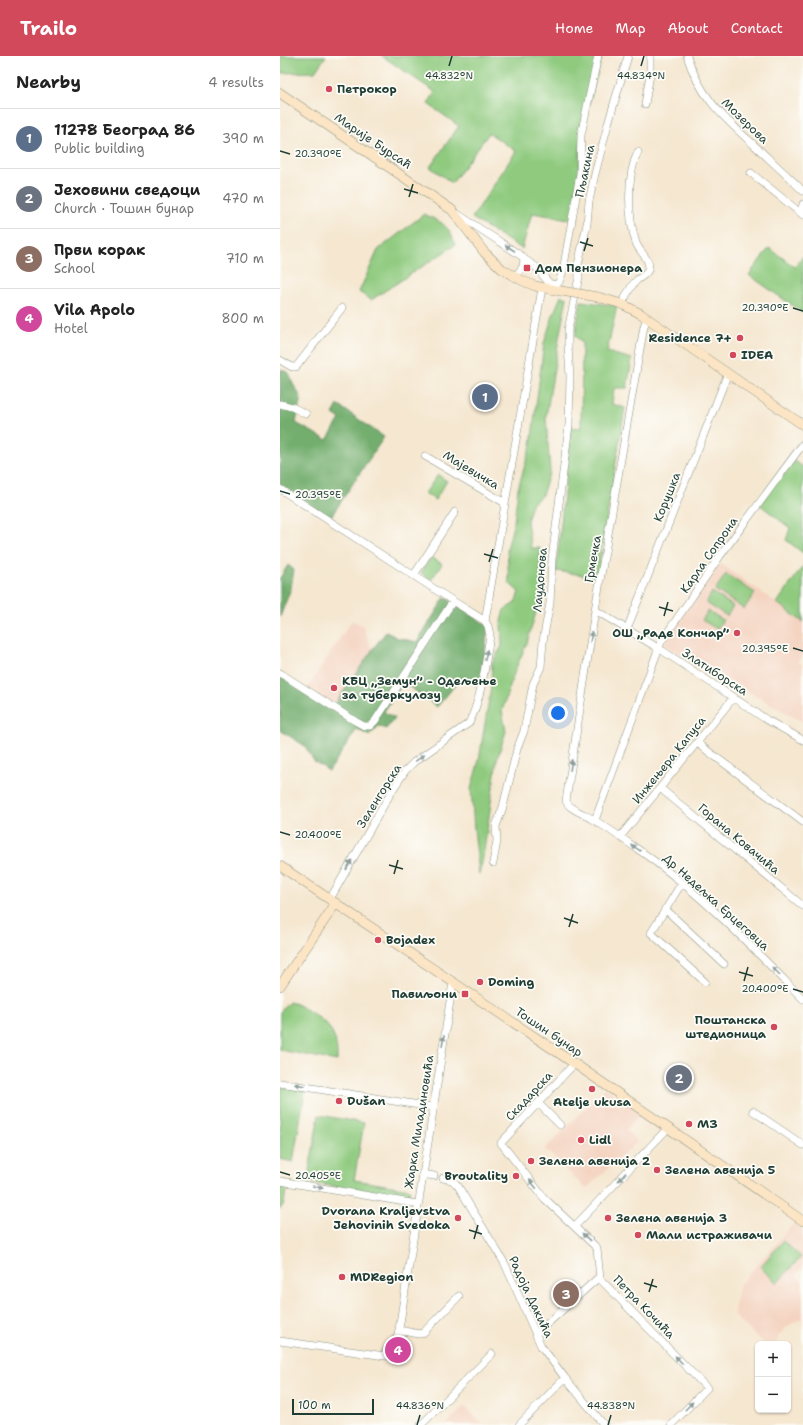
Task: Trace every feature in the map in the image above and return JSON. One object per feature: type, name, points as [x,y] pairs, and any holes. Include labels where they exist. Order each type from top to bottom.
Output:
[{"type":"street","name":"Марије Бурсаћ","points":[[280,93],[519,254],[536,267],[551,284],[556,285],[559,282],[563,272],[580,174],[581,135],[598,56]]},
{"type":"street","name":"Пљакина","points":[[575,293],[579,277],[578,265],[586,230],[589,201],[595,174],[628,56]]},
{"type":"street","points":[[645,104],[650,74],[650,56]]},
{"type":"street","name":"Мозерова","points":[[687,56],[695,77],[713,105],[803,191]]},
{"type":"street","points":[[622,304],[633,284],[648,272],[649,266],[647,260],[637,247],[630,217],[630,194],[633,166],[638,152]]},
{"type":"street","points":[[752,173],[802,214]]},
{"type":"street","points":[[802,214],[803,204]]},
{"type":"street","name":"Марије Бурсаћ","points":[[452,210],[484,252],[502,269],[514,277],[542,288],[598,297],[622,304],[647,318],[803,425]]},
{"type":"street","points":[[514,277],[523,267],[524,259]]},
{"type":"street","points":[[280,489],[485,621],[542,288]]},
{"type":"street","name":"Лаудонова","points":[[493,863],[497,841],[496,826],[503,807],[517,749],[524,731],[534,684],[541,667],[543,641],[550,603],[552,559],[569,425],[570,376],[568,330],[575,293]]},
{"type":"street","points":[[280,360],[292,368],[296,367],[342,308]]},
{"type":"street","name":"Грмечка","points":[[567,804],[566,798],[596,610],[644,326],[647,318]]},
{"type":"street","name":"Корушка","points":[[627,629],[728,374]]},
{"type":"street","points":[[280,404],[292,407],[306,414]]},
{"type":"street","name":"Карла Сопрона","points":[[595,820],[658,648],[720,556],[803,444]]},
{"type":"street","name":"Мајевичка","points":[[425,456],[505,503]]},
{"type":"street","points":[[414,576],[455,512]]},
{"type":"street","points":[[280,673],[355,721],[364,726],[370,726],[375,721],[452,601]]},
{"type":"street","name":"Златиборска","points":[[596,610],[658,648],[767,720],[803,740]]},
{"type":"street","name":"Зеленгорска","points":[[333,901],[393,789],[406,771],[414,762],[469,723],[477,703],[488,648],[490,635],[485,621]]},
{"type":"street","name":"Инжењера Капуса","points":[[620,837],[734,697]]},
{"type":"street","points":[[697,743],[803,822]]},
{"type":"street","name":"Горана Ковачића","points":[[660,788],[803,906]]},
{"type":"street","name":"Др Недељка Ерцеговца","points":[[567,804],[595,820],[620,837],[683,883],[751,946],[803,999]]},
{"type":"street","name":"Тошин бунар","points":[[280,866],[574,1064],[803,1221]]},
{"type":"street","points":[[683,883],[651,932],[705,982]]},
{"type":"street","points":[[280,986],[333,901]]},
{"type":"street","points":[[665,909],[724,964]]},
{"type":"street","name":"Жарка Миладиновића","points":[[280,1341],[385,1356],[386,1351],[398,1335],[432,1107],[453,982]]},
{"type":"street","name":"Скадарска","points":[[501,1143],[574,1064]]},
{"type":"street","points":[[280,1082],[432,1107]]},
{"type":"street","points":[[538,1103],[560,1125]]},
{"type":"street","points":[[753,1111],[803,1145]]},
{"type":"street","points":[[575,1226],[668,1128]]},
{"type":"street","name":"Петра Кочића","points":[[501,1143],[544,1198],[597,1248],[599,1277],[707,1388],[671,1425]]},
{"type":"street","points":[[422,1174],[434,1176]]},
{"type":"street","name":"Радоја Дакића","points":[[443,1178],[452,1180],[458,1186],[490,1237],[505,1264],[544,1349],[565,1378],[604,1425]]},
{"type":"street","points":[[280,1181],[418,1204]]},
{"type":"street","points":[[536,1334],[599,1277]]},
{"type":"street","points":[[399,1330],[419,1334],[423,1333],[459,1296]]},
{"type":"street","points":[[421,1425],[492,1354]]},
{"type":"street","points":[[519,1425],[565,1378]]},
{"type":"shaded area","name":"ОШ „Раде Кончар”","points":[[720,563],[803,622],[803,656],[798,662],[803,665],[803,722],[663,644]]},
{"type":"shaded area","points":[[352,620],[363,626],[372,650],[333,707],[306,690]]},
{"type":"shaded area","points":[[605,1088],[641,1113],[626,1130],[637,1142],[586,1189],[545,1149]]},
{"type":"shaded area","points":[[794,1223],[803,1229],[803,1267],[796,1275],[803,1282],[803,1317],[785,1328],[778,1337],[778,1341],[762,1341],[733,1315],[740,1284]]},
{"type":"shaded area","points":[[464,1406],[484,1425],[446,1425]]},
{"type":"green space","points":[[280,56],[326,56],[315,72],[280,73]]},
{"type":"green space","points":[[382,56],[602,56],[582,130],[575,220],[532,213],[522,249],[472,218],[516,151],[489,133],[452,183],[430,167],[459,126],[428,104],[435,92]]},
{"type":"green space","points":[[424,214],[444,225],[453,238],[455,245],[371,300],[359,292],[378,250]]},
{"type":"green space","points":[[769,248],[795,267],[803,256],[803,313],[749,275]]},
{"type":"green space","points":[[561,296],[567,298],[546,417],[550,471],[542,495],[532,504],[527,521],[531,548],[540,548],[541,595],[527,643],[515,670],[502,711],[506,731],[497,759],[482,863],[479,874],[471,789],[479,760],[491,687],[492,663],[502,646],[501,621],[504,610],[515,603],[519,592],[509,583],[507,549],[514,522],[518,488],[531,445],[544,343]]},
{"type":"green space","points":[[581,301],[617,306],[607,352],[632,359],[627,388],[614,388],[612,404],[625,408],[597,577],[556,571],[571,427],[581,428],[582,342],[575,336]]},
{"type":"green space","points":[[280,369],[289,373],[293,384],[301,397],[296,423],[327,440],[340,419],[333,414],[338,405],[384,437],[330,518],[280,487]]},
{"type":"green space","points":[[792,459],[803,467],[803,553],[786,540],[790,528],[759,504]]},
{"type":"green space","points":[[438,475],[447,481],[435,500],[425,493]]},
{"type":"green space","points":[[431,557],[442,564],[431,580],[421,573]]},
{"type":"green space","points":[[288,565],[294,570],[291,588],[280,617],[280,578]]},
{"type":"green space","points":[[803,566],[803,622],[777,603]]},
{"type":"green space","points":[[726,574],[755,593],[744,609],[715,590]]},
{"type":"green space","points":[[712,592],[733,606],[727,616],[706,603]]},
{"type":"green space","points":[[445,597],[488,626],[482,678],[477,685],[462,677],[437,707],[403,682],[384,712],[395,718],[386,729],[379,726],[369,736],[357,729],[329,771],[314,761],[305,746],[280,730],[280,673],[333,707],[386,632],[398,638],[417,642]]},
{"type":"green space","points":[[708,611],[723,620],[717,629],[702,620]]},
{"type":"green space","points":[[289,1002],[296,1004],[315,1015],[331,1030],[336,1043],[337,1061],[280,1050],[280,1012]]},
{"type":"green space","points":[[280,1087],[305,1091],[293,1162],[280,1159]]},
{"type":"green space","points":[[319,1115],[364,1123],[354,1180],[410,1189],[408,1199],[307,1182]]},
{"type":"green space","points":[[280,1182],[287,1183],[284,1204],[280,1209]]},
{"type":"green space","points":[[783,1241],[801,1257],[777,1283],[760,1267]]},
{"type":"place","name":"Петрокор","points":[[329,89]]},
{"type":"place","name":"Дом Пензионера","points":[[527,268]]},
{"type":"place","name":"Residence 7+","points":[[740,338]]},
{"type":"place","name":"IDEA","points":[[733,355]]},
{"type":"place","name":"11278 Београд 86","points":[[485,397]]},
{"type":"place","name":"ОШ „Раде Кончар”","points":[[737,633]]},
{"type":"place","name":"КБЦ „Земун” - Одељење за туберкулозу","points":[[334,688]]},
{"type":"place","name":"Bojadex","points":[[378,940]]},
{"type":"place","name":"Doming","points":[[480,982]]},
{"type":"place","name":"Павиљони","points":[[465,994]]},
{"type":"place","name":"Поштанска штедионица","points":[[774,1027]]},
{"type":"place","name":"Јеховини сведоци","points":[[679,1078]]},
{"type":"place","name":"Atelje ukusa","points":[[592,1089]]},
{"type":"place","name":"Dušan","points":[[339,1101]]},
{"type":"place","name":"М3","points":[[689,1124]]},
{"type":"place","name":"Lidl","points":[[581,1140]]},
{"type":"place","name":"Зелена авенија 2","points":[[531,1161]]},
{"type":"place","name":"Зелена авенија 5","points":[[657,1170]]},
{"type":"place","name":"Broutality","points":[[516,1176]]},
{"type":"place","name":"Dvorana Kraljevstva Jehovinih Svedoka","points":[[458,1218]]},
{"type":"place","name":"Зелена авенија 3","points":[[608,1218]]},
{"type":"place","name":"Мали истраживачи","points":[[638,1235]]},
{"type":"place","name":"MDRegion","points":[[342,1277]]},
{"type":"place","name":"Први корак","points":[[566,1294]]},
{"type":"place","name":"Vila Apolo","points":[[398,1350]]}]
